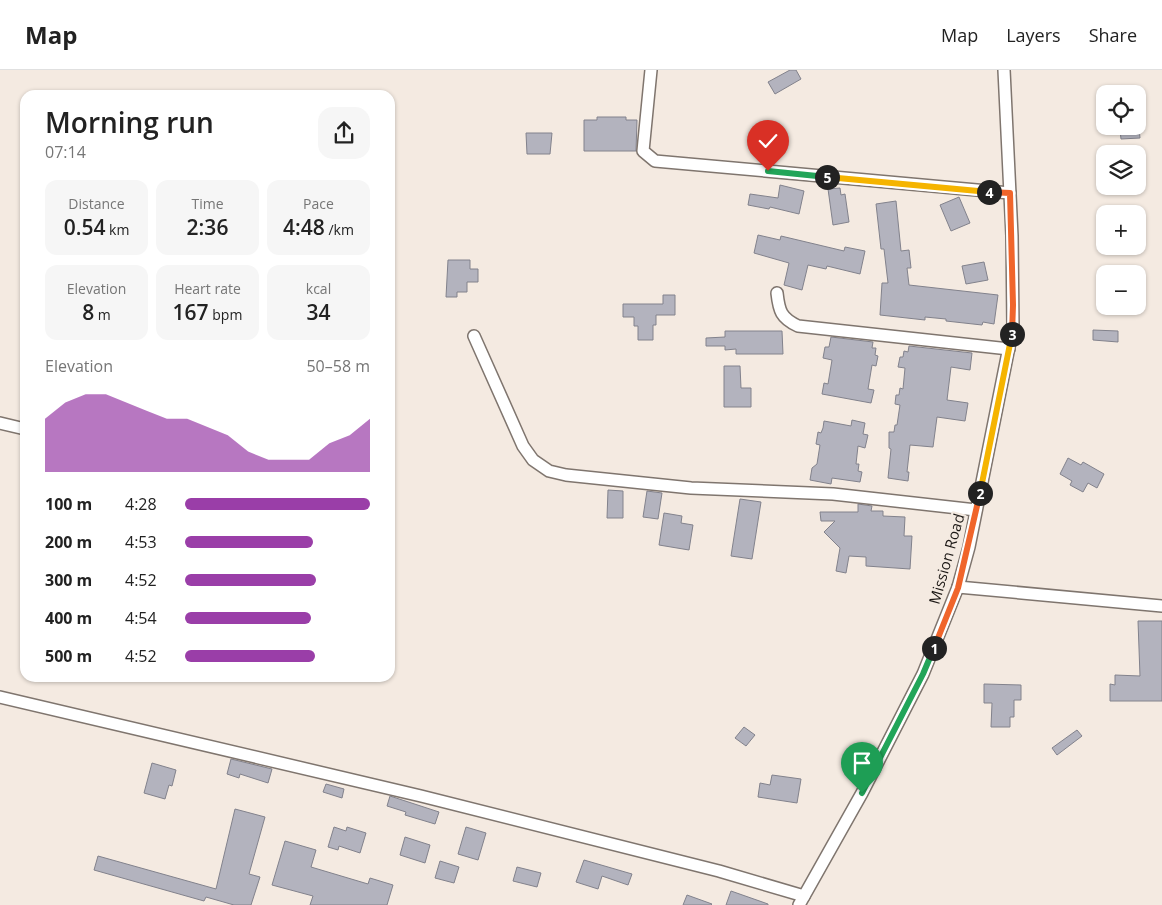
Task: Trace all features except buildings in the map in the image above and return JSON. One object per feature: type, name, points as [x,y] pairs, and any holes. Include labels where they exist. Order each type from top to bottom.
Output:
[{"type":"street","points":[[651,70],[643,151],[655,161],[1010,193]]},
{"type":"street","name":"Mission Road","points":[[802,901],[862,793],[923,674],[958,588],[1009,349],[1013,305],[1004,70]]},
{"type":"street","points":[[777,293],[779,312],[786,320],[798,326],[1009,349]]},
{"type":"street","points":[[474,336],[523,446],[533,460],[549,470],[566,475],[625,482],[833,494],[976,510]]},
{"type":"street","points":[[0,423],[20,428]]},
{"type":"street","points":[[958,588],[1162,606]]},
{"type":"street","points":[[0,697],[421,796],[719,871],[802,901]]},
{"type":"route","points":[[768,171],[934,188],[1010,193],[1013,327],[969,547],[958,588],[923,674],[862,793]]}]
